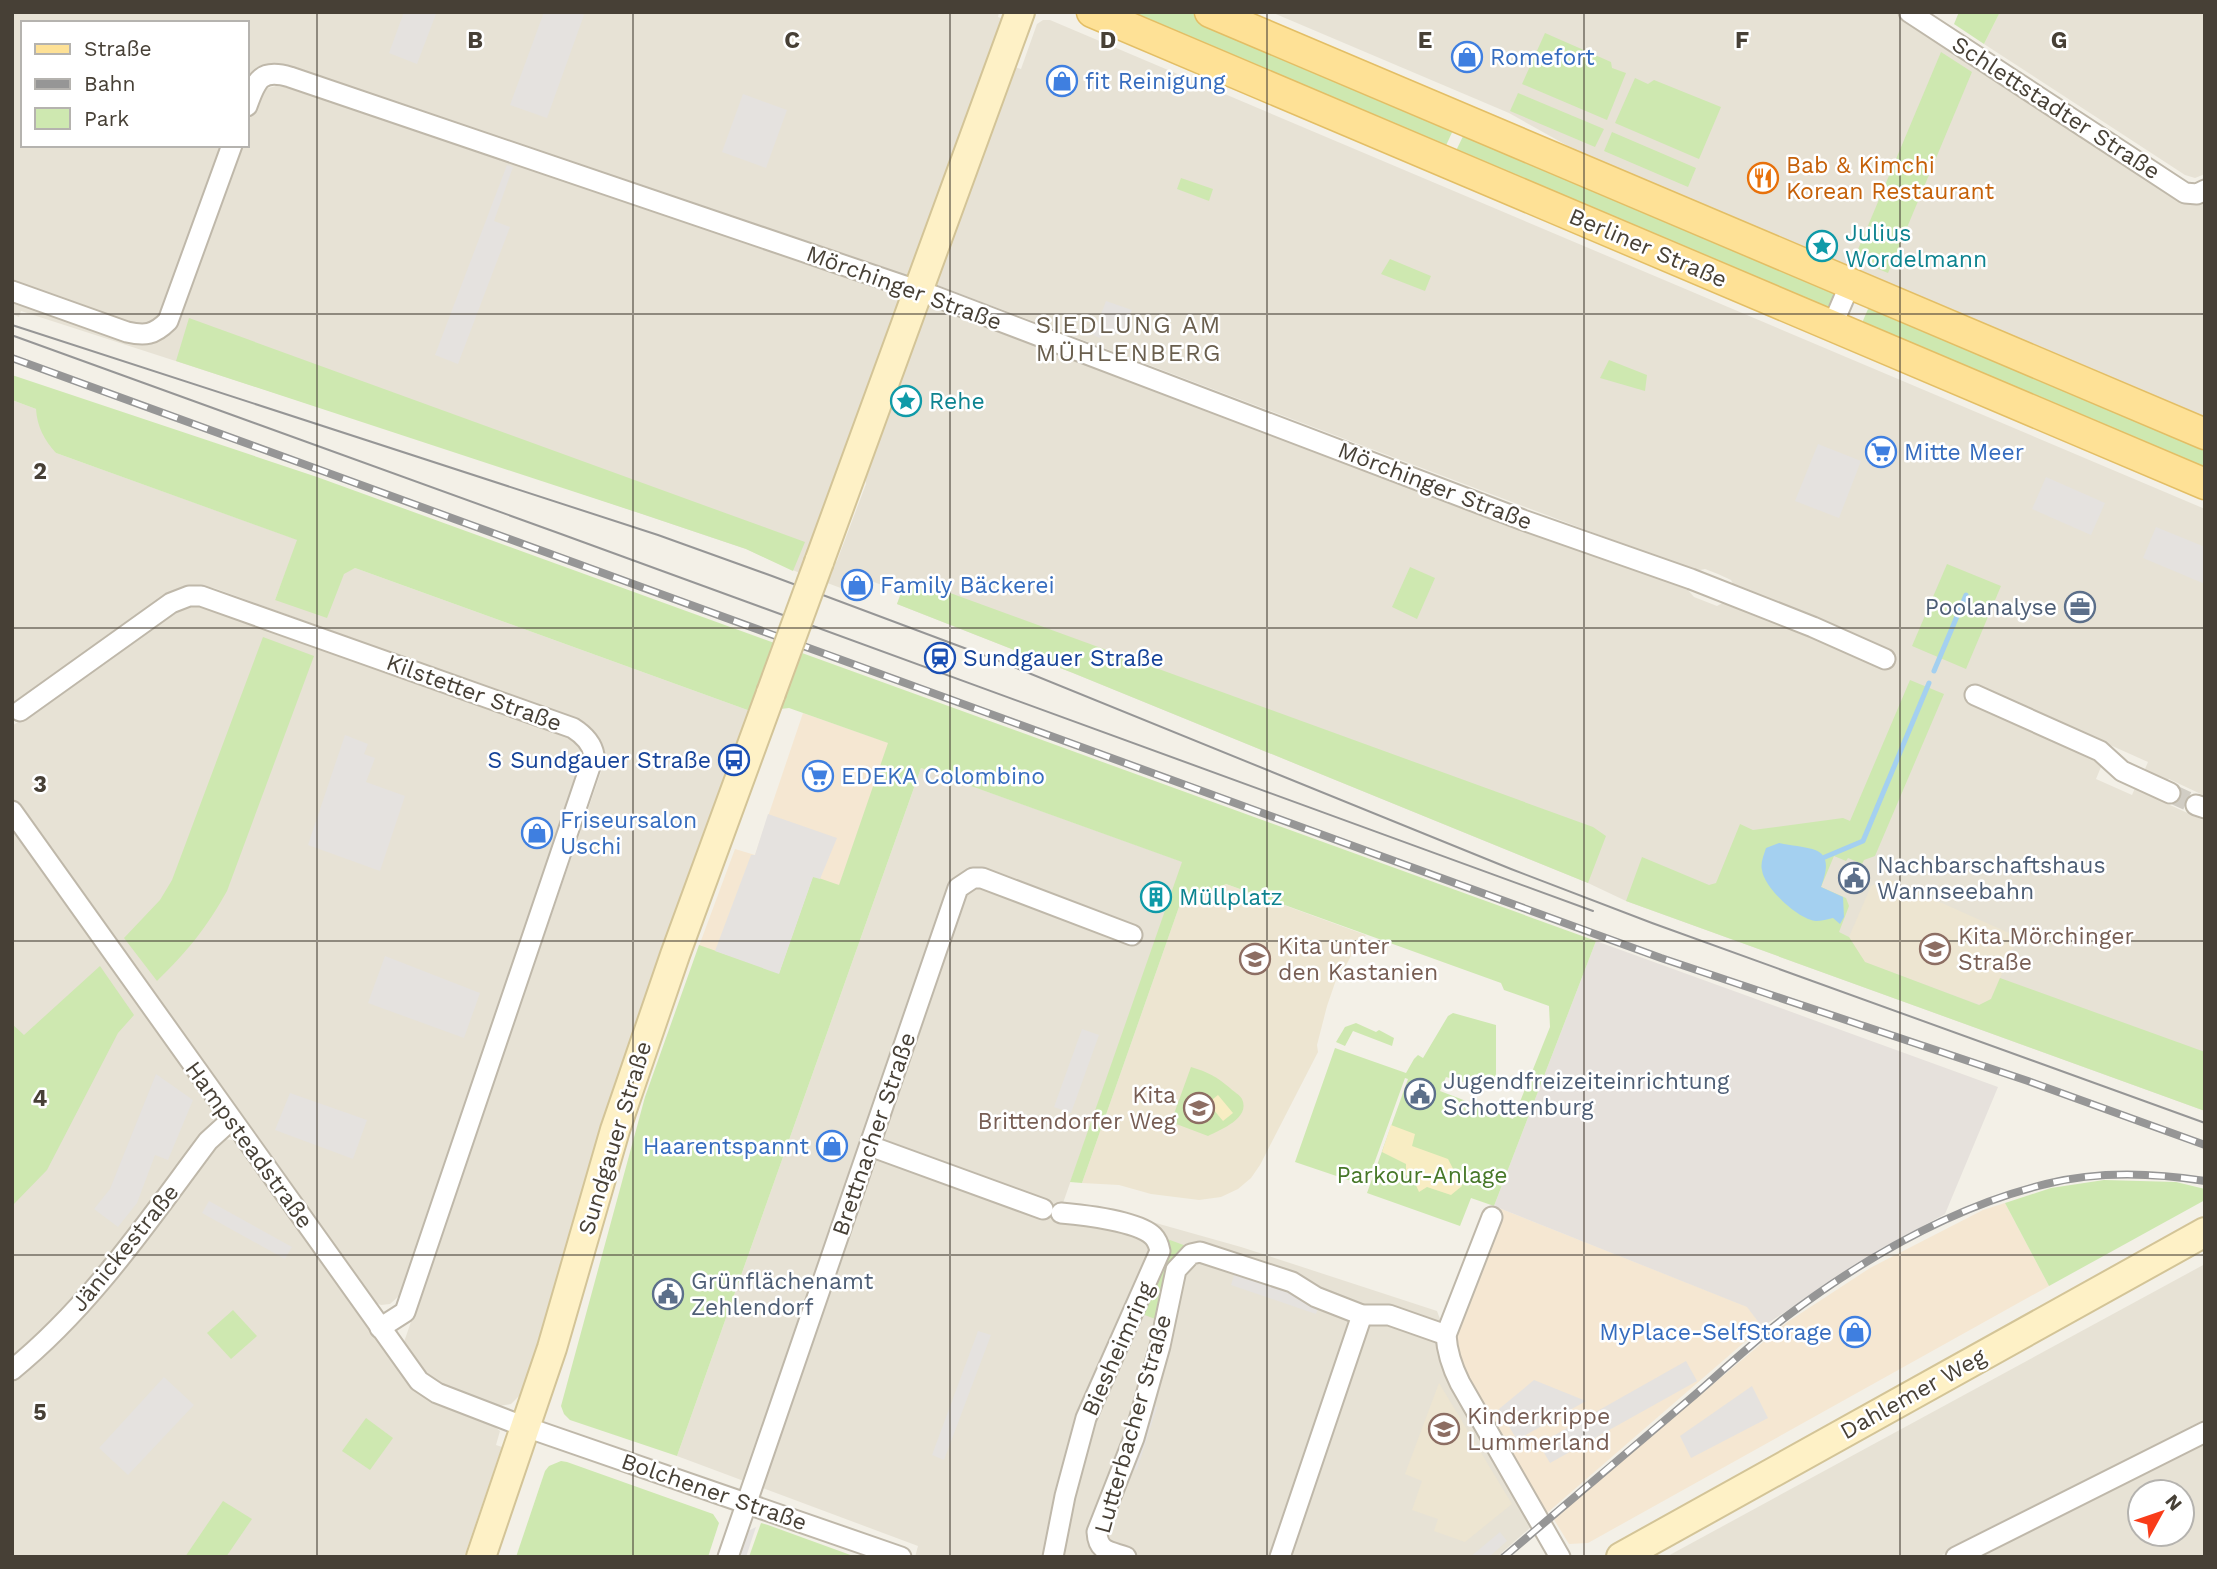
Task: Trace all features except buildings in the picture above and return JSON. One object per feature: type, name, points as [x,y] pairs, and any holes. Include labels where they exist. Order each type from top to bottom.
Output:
[{"type":"main road","name":"Berliner Straße","points":[[1092,12],[2205,484]]},
{"type":"main road","name":"Berliner Straße","points":[[1210,12],[2205,434]]},
{"type":"street","name":"Sundgauer Straße","points":[[481,1557],[527,1427],[615,1130],[679,944],[1020,12]]},
{"type":"street","name":"Schlettstadter Straße","points":[[1909,12],[2185,193],[2197,194],[2205,190]]},
{"type":"street","name":"Mörchinger Straße","points":[[248,104],[257,82],[266,74],[276,73],[918,290],[1523,520],[1691,579],[1813,626],[1885,659]]},
{"type":"street","points":[[12,291],[127,332],[144,336],[157,331],[168,321],[231,147]]},
{"type":"street","points":[[1832,326],[1850,284]]},
{"type":"street","name":"Kilstetter Straße","points":[[20,711],[171,603],[189,596],[201,596],[573,728],[582,733],[592,747],[594,755],[405,1312],[380,1328]]},
{"type":"street","points":[[1975,695],[2100,751],[2122,771],[2170,793]]},
{"type":"street","name":"Hampsteadstraße","points":[[12,811],[419,1381],[437,1393],[527,1427]]},
{"type":"street","name":"Brettnacher Straße","points":[[728,1557],[958,888],[973,878],[982,878],[1132,935]]},
{"type":"street","name":"Jänickestraße","points":[[12,1370],[92,1293],[208,1141],[231,1120]]},
{"type":"street","name":"Biesheimring","points":[[870,1146],[1052,1211],[1108,1218],[1147,1232],[1158,1242],[1160,1251],[1144,1291],[1127,1322],[1086,1418],[1065,1496],[1053,1557]]},
{"type":"street","points":[[1492,1217],[1446,1335],[1450,1362],[1560,1557]]},
{"type":"street","name":"Dahlemer Weg","points":[[1621,1557],[2205,1232]]},
{"type":"street","name":"Lutterbacher Straße","points":[[1126,1557],[1104,1549],[1097,1543],[1097,1532],[1134,1438],[1160,1346],[1177,1270],[1191,1254],[1200,1252],[1292,1282],[1316,1297],[1362,1315],[1389,1315],[1446,1335]]},
{"type":"street","points":[[1280,1557],[1362,1315]]},
{"type":"street","name":"Bolchener Straße","points":[[527,1427],[901,1557]]},
{"type":"street","points":[[1956,1557],[2205,1432]]},
{"type":"shaded area","points":[[12,12],[999,12],[998,17],[1006,20],[910,274],[906,275],[279,64],[264,64],[254,69],[248,78],[248,21],[21,21],[21,147],[221,147],[163,311],[149,324],[134,326],[12,283]]},
{"type":"shaded area","points":[[404,12],[436,14],[417,64],[389,53]]},
{"type":"shaded area","points":[[544,12],[577,12],[584,15],[547,118],[510,105]]},
{"type":"shaded area","points":[[1271,12],[1895,12],[2182,201],[2192,204],[2205,199],[2205,419],[1602,165],[1509,113]]},
{"type":"shaded area","points":[[2000,12],[2200,12],[2205,16],[2205,174],[2195,178],[2185,175],[1984,44]]},
{"type":"shaded area","points":[[1050,20],[2205,509],[2205,796],[2169,779],[2160,783],[2148,778],[2145,769],[2148,762],[2110,745],[2096,779],[2132,795],[2135,788],[2143,785],[2156,790],[2159,800],[2205,821],[2205,1111],[1626,901],[1588,883],[1073,673],[897,604],[901,592],[852,574],[846,590],[822,581],[837,561],[866,484],[864,470],[925,307],[928,306],[1687,589],[1694,597],[1717,606],[1728,600],[1735,588],[1731,580],[1705,569],[1695,571],[934,283],[1011,66],[1021,69],[1037,24]]},
{"type":"shaded area","points":[[286,87],[899,295],[902,300],[804,575],[746,549],[485,461],[21,311],[19,317],[12,314],[12,299],[138,344],[157,341],[167,336],[178,322],[239,147],[248,147],[248,123],[258,95],[265,89]]},
{"type":"shaded area","points":[[743,94],[787,110],[766,168],[722,152]]},
{"type":"shaded area","points":[[507,165],[513,167],[494,221],[510,227],[458,364],[435,355]]},
{"type":"shaded area","points":[[1106,301],[1132,310],[1123,334],[1102,333],[1100,338],[1093,335]]},
{"type":"shaded area","points":[[12,400],[36,409],[56,453],[298,540],[275,600],[355,568],[753,712],[520,1395],[511,1404],[499,1406],[436,1382],[424,1372],[404,1347],[404,1342],[604,763],[601,741],[586,723],[214,588],[200,586],[173,591],[12,703]]},
{"type":"shaded area","points":[[1818,444],[1861,461],[1839,518],[1795,501]]},
{"type":"shaded area","points":[[2046,477],[2105,503],[2091,535],[2032,509]]},
{"type":"shaded area","points":[[2156,527],[2205,547],[2205,584],[2143,558]]},
{"type":"shaded area","points":[[197,605],[219,610],[573,739],[581,746],[584,754],[582,767],[399,1296],[390,1304],[381,1305],[370,1300],[12,797],[12,726],[175,612]]},
{"type":"shaded area","points":[[803,713],[889,743],[839,886],[813,877],[779,974],[699,946],[735,849],[755,855]]},
{"type":"shaded area","points":[[345,735],[368,744],[364,754],[375,758],[366,782],[405,796],[380,871],[308,845]]},
{"type":"shaded area","points":[[921,768],[1183,862],[1063,1203],[1099,1207],[1241,1247],[1437,1311],[1446,1335],[1540,1519],[1497,1557],[915,1557],[918,1546],[677,1456]]},
{"type":"shaded area","points":[[768,814],[837,838],[820,879],[813,877],[779,974],[715,951],[751,855],[755,855]]},
{"type":"shaded area","points":[[12,827],[214,1114],[213,1121],[77,1301],[12,1362]]},
{"type":"shaded area","name":"Kita Mörchinger Straße","points":[[1888,879],[2018,937],[1991,999],[1980,1005],[1864,962],[1849,937],[1871,886]]},
{"type":"shaded area","name":"Kita Brittendorfer Weg","points":[[1226,884],[1366,935],[1354,950],[1340,977],[1337,977],[1317,1045],[1318,1052],[1260,1165],[1251,1178],[1238,1189],[1221,1197],[1199,1200],[1151,1194],[1119,1185],[1082,1183],[1179,907]]},
{"type":"shaded area","points":[[1596,941],[1998,1087],[1945,1214],[1882,1248],[1762,1327],[1747,1307],[1494,1206]]},
{"type":"shaded area","points":[[385,956],[480,993],[464,1038],[368,1003]]},
{"type":"shaded area","points":[[1082,1029],[1099,1035],[1071,1113],[1054,1107]]},
{"type":"shaded area","points":[[156,1074],[193,1100],[168,1160],[155,1155],[137,1203],[118,1227],[94,1209],[110,1189]]},
{"type":"shaded area","points":[[290,1093],[367,1120],[353,1159],[275,1130]]},
{"type":"shaded area","points":[[222,1139],[232,1140],[239,1146],[409,1384],[437,1405],[492,1425],[500,1431],[496,1445],[502,1447],[464,1557],[12,1557],[12,1381],[58,1342],[99,1297],[212,1146]]},
{"type":"shaded area","points":[[209,1201],[292,1247],[285,1259],[202,1213]]},
{"type":"shaded area","points":[[2005,1203],[2049,1286],[1588,1543],[1569,1544],[1553,1518],[1786,1323],[1870,1268],[1983,1210]]},
{"type":"shaded area","points":[[1494,1206],[1748,1307],[1762,1327],[1540,1519],[1450,1362],[1466,1286]]},
{"type":"shaded area","points":[[2205,1264],[2205,1422],[1938,1557],[1666,1557]]},
{"type":"shaded area","points":[[1235,1272],[1320,1302],[1316,1314],[1231,1285]]},
{"type":"shaded area","points":[[978,1331],[991,1335],[944,1460],[932,1455]]},
{"type":"shaded area","points":[[1686,1361],[1697,1381],[1550,1463],[1539,1444]]},
{"type":"shaded area","points":[[164,1377],[194,1405],[128,1475],[99,1448]]},
{"type":"shaded area","points":[[1534,1380],[1586,1401],[1517,1440],[1499,1409]]},
{"type":"shaded area","name":"Kinderkrippe Lummerland","points":[[1439,1383],[1512,1504],[1465,1542],[1434,1531],[1438,1519],[1412,1510],[1422,1481],[1405,1474]]},
{"type":"shaded area","points":[[1752,1386],[1768,1418],[1691,1458],[1680,1436]]},
{"type":"shaded area","points":[[1150,1405],[1157,1407],[1137,1470],[1130,1468]]},
{"type":"shaded area","points":[[2205,1441],[2205,1557],[1975,1557],[2126,1481],[2126,1548],[2196,1548],[2196,1478],[2132,1478]]},
{"type":"shaded area","points":[[756,1527],[746,1557],[734,1557],[746,1532]]},
{"type":"shaded area","points":[[1500,1532],[1507,1541],[1489,1557],[1470,1557]]},
{"type":"green space","points":[[1112,12],[1189,12],[1455,126],[1443,152]]},
{"type":"green space","points":[[1959,12],[2000,12],[1984,44],[1954,24]]},
{"type":"green space","points":[[1545,33],[1611,62],[1612,68],[1626,73],[1607,120],[1522,84]]},
{"type":"green space","points":[[1941,52],[1972,72],[1888,273],[1854,259]]},
{"type":"green space","points":[[1635,78],[1648,84],[1654,80],[1721,107],[1699,159],[1615,123]]},
{"type":"green space","points":[[1518,93],[1604,129],[1595,147],[1510,111]]},
{"type":"green space","points":[[1466,130],[1837,289],[1826,311],[1453,157]]},
{"type":"green space","points":[[1612,132],[1696,168],[1688,187],[1604,151]]},
{"type":"green space","points":[[1181,178],[1213,189],[1209,201],[1177,189]]},
{"type":"green space","points":[[1390,259],[1431,276],[1425,291],[1381,274]]},
{"type":"green space","points":[[1871,302],[2205,443],[2205,476],[1859,330]]},
{"type":"green space","points":[[189,318],[805,542],[793,571],[746,549],[176,361]]},
{"type":"green space","points":[[1609,360],[1647,375],[1645,391],[1600,378]]},
{"type":"green space","name":"Parkour-Anlage","points":[[12,375],[317,477],[1596,941],[1494,1206],[1471,1198],[1460,1226],[1367,1193],[1408,1079],[1405,1078],[1366,1186],[1295,1162],[1335,1048],[1406,1073],[1418,1055],[1423,1058],[1448,1016],[1453,1013],[1496,1025],[1496,1074],[1491,1090],[1446,1077],[1440,1091],[1513,1119],[1550,1027],[1549,1006],[1504,990],[1501,983],[1226,884],[1179,907],[1082,1183],[1070,1182],[1182,862],[921,768],[677,1456],[570,1420],[561,1406],[645,1097],[699,945],[779,973],[813,876],[839,885],[888,743],[789,708],[753,712],[355,568],[344,574],[327,618],[275,600],[297,540],[56,453],[42,432],[36,409],[12,400]]},
{"type":"green space","points":[[1947,564],[2001,586],[1966,669],[1912,646]]},
{"type":"green space","points":[[1410,567],[1435,578],[1417,619],[1392,607]]},
{"type":"green space","points":[[905,583],[928,592],[931,586],[1593,827],[1606,836],[1588,883],[897,604]]},
{"type":"green space","points":[[263,637],[314,656],[227,891],[196,939],[157,981],[124,938],[160,900],[172,880]]},
{"type":"green space","points":[[1910,680],[1944,694],[1875,856],[1864,860],[1862,864],[1834,856],[1821,887],[1846,898],[1849,906],[1839,932],[1849,937],[1865,962],[1979,1005],[1991,999],[2000,978],[2205,1052],[2205,1111],[1626,901],[1642,857],[1709,885],[1716,883],[1740,824],[1753,830],[1843,818],[1850,821]]},
{"type":"green space","points":[[100,966],[134,1015],[118,1033],[47,1170],[12,1206],[12,1024],[24,1035]]},
{"type":"green space","points":[[1356,1023],[1394,1038],[1392,1046],[1353,1031],[1345,1046],[1336,1042],[1345,1027]]},
{"type":"green space","points":[[1191,1067],[1216,1078],[1242,1099],[1244,1106],[1233,1122],[1208,1136],[1171,1122]]},
{"type":"green space","points":[[2104,1180],[2176,1182],[2205,1189],[2205,1200],[2049,1286],[2005,1203],[2051,1188]]},
{"type":"green space","points":[[1159,1236],[1189,1247],[1158,1320],[1139,1313]]},
{"type":"green space","points":[[233,1310],[257,1336],[231,1359],[207,1333]]},
{"type":"green space","points":[[366,1418],[393,1438],[370,1470],[342,1451]]},
{"type":"green space","points":[[561,1461],[713,1514],[719,1523],[708,1557],[516,1557],[545,1471],[549,1466]]},
{"type":"green space","points":[[223,1501],[252,1519],[226,1557],[185,1557]]},
{"type":"green space","points":[[761,1523],[768,1525],[856,1557],[749,1557]]},
{"type":"sand","points":[[1218,1095],[1233,1113],[1223,1121],[1208,1103]]},
{"type":"sand","points":[[1391,1125],[1415,1134],[1412,1146],[1448,1159],[1462,1186],[1451,1195],[1427,1187],[1419,1192],[1415,1183],[1406,1175],[1406,1164],[1382,1152]]},
{"type":"water","points":[[1779,843],[1811,849],[1823,856],[1826,863],[1821,887],[1843,897],[1844,917],[1840,924],[1833,918],[1816,921],[1809,919],[1775,894],[1764,877],[1762,859],[1766,848]]},
{"type":"waterway","points":[[1934,671],[1966,595]]},
{"type":"waterway","points":[[1825,857],[1863,841],[1929,683]]},
{"type":"tunnel","points":[[2170,793],[2196,805]]},
{"type":"tram line","points":[[12,325],[658,535],[772,576],[999,661],[1511,869],[1652,923],[2205,1123]]},
{"type":"tram line","points":[[14,336],[1593,911]]},
{"type":"railway","points":[[12,358],[1661,958],[2028,1081],[2205,1145]]},
{"type":"railway","points":[[1504,1557],[1783,1319],[1844,1276],[1908,1238],[1976,1206],[2065,1180],[2126,1175],[2205,1181]]},
{"type":"place","name":"Romefort","points":[[1467,57]]},
{"type":"place","name":"fit Reinigung","points":[[1062,81]]},
{"type":"place","name":"Bab & Kimchi Korean Restaurant","points":[[1763,178]]},
{"type":"place","name":"Julius Wordelmann","points":[[1822,246]]},
{"type":"place","name":"Rehe","points":[[906,401]]},
{"type":"place","name":"Mitte Meer","points":[[1881,452]]},
{"type":"place","name":"Family Bäckerei","points":[[857,585]]},
{"type":"place","name":"Poolanalyse","points":[[2080,607]]},
{"type":"place","name":"Sundgauer Straße","points":[[940,658]]},
{"type":"place","name":"S Sundgauer Straße","points":[[734,760]]},
{"type":"place","name":"EDEKA Colombino","points":[[818,776]]},
{"type":"place","name":"Friseursalon Uschi","points":[[537,833]]},
{"type":"place","name":"Nachbarschaftshaus Wannseebahn","points":[[1854,878]]},
{"type":"place","name":"Müllplatz","points":[[1156,897]]},
{"type":"place","name":"Kita Mörchinger Straße","points":[[1935,949]]},
{"type":"place","name":"Kita unter den Kastanien","points":[[1255,959]]},
{"type":"place","name":"Jugendfreizeiteinrichtung Schottenburg","points":[[1420,1094]]},
{"type":"place","name":"Kita Brittendorfer Weg","points":[[1199,1108]]},
{"type":"place","name":"Haarentspannt","points":[[832,1146]]},
{"type":"place","name":"Grünflächenamt Zehlendorf","points":[[668,1294]]},
{"type":"place","name":"MyPlace-SelfStorage","points":[[1855,1332]]},
{"type":"place","name":"Kinderkrippe Lummerland","points":[[1444,1429]]},
{"type":"district","name":"SIEDLUNG AM MÜHLENBERG","points":[[1129,339]]}]
